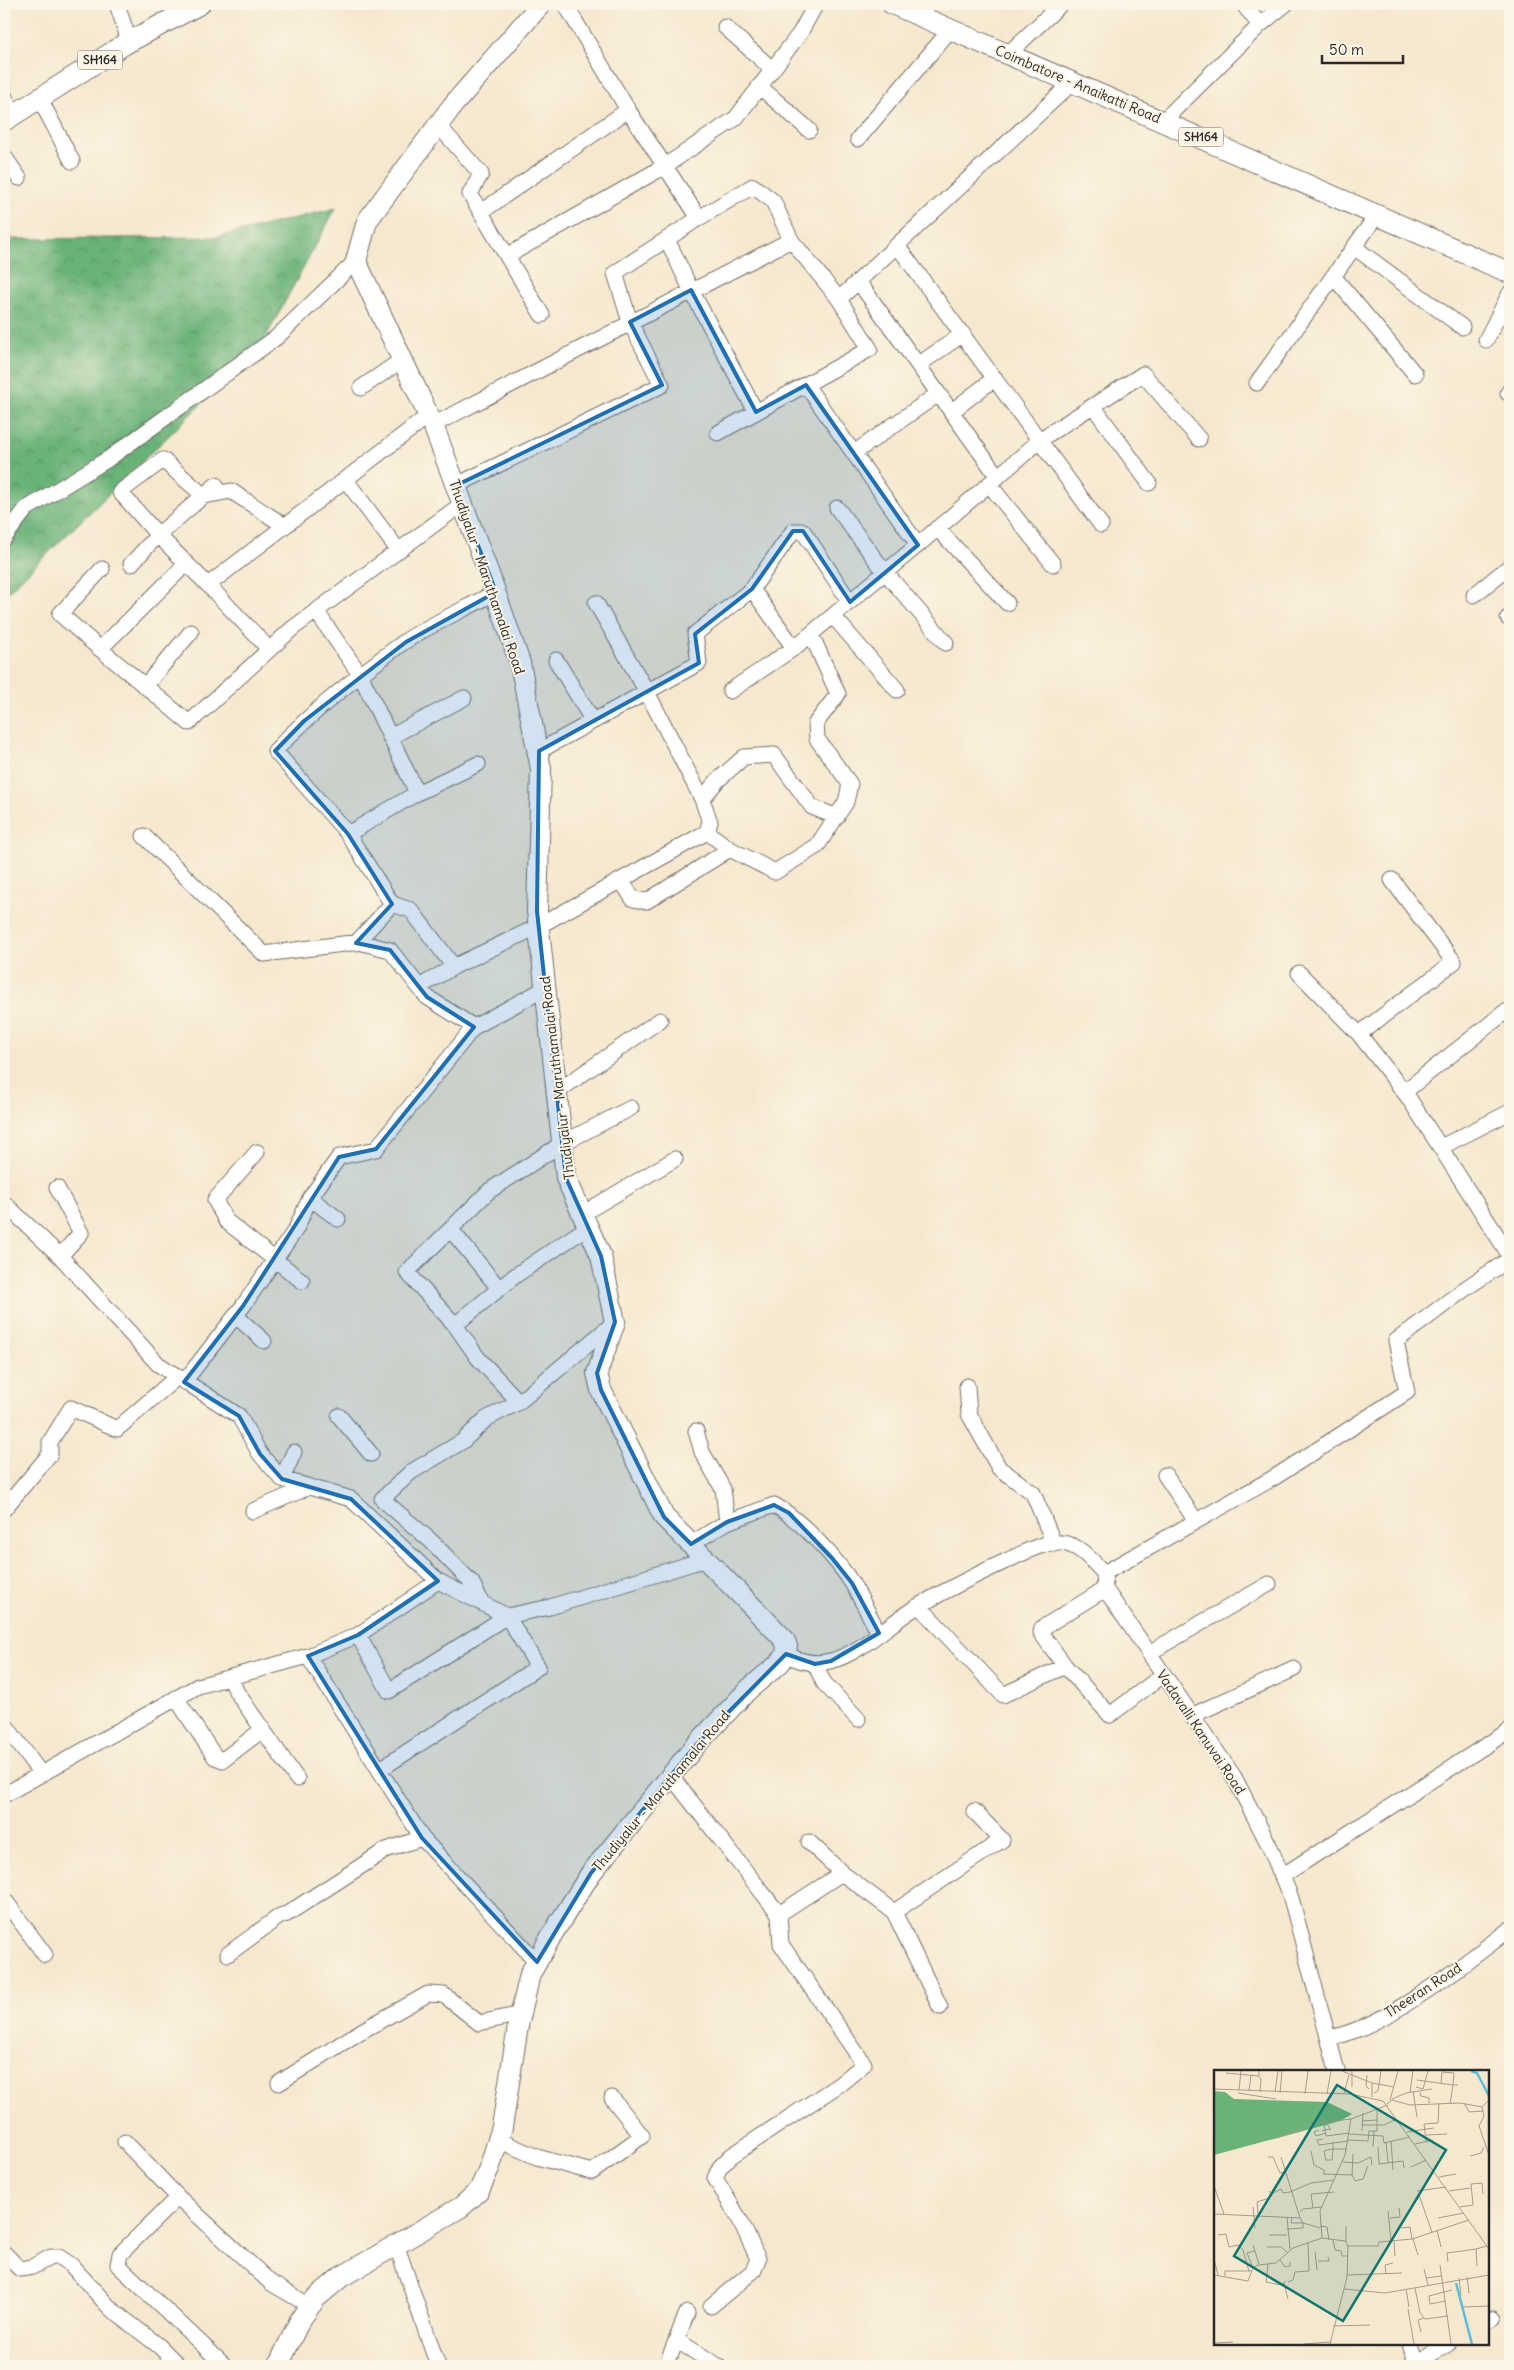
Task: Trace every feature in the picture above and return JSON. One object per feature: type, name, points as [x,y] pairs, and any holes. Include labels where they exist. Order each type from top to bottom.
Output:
[{"type":"main road","name":"SH164","points":[[8,119],[129,41],[200,4]]},
{"type":"main road","points":[[356,261],[366,221],[438,125],[541,4]]},
{"type":"main road","name":"Coimbatore - Anaikatti Road","points":[[892,4],[1510,273]]},
{"type":"main road","name":"Thudiyalur - Maruthamalai Road","points":[[356,261],[431,420],[496,592],[520,663],[539,751],[541,769],[537,911],[566,1178],[601,1256],[615,1322]]},
{"type":"main road","points":[[615,1322],[598,1373],[601,1390],[664,1517],[784,1639],[787,1646],[786,1654]]},
{"type":"main road","name":"Thudiyalur - Maruthamalai Road","points":[[278,2366],[300,2320],[316,2298],[341,2277],[461,2207],[479,2191],[490,2166],[498,2140],[521,2014],[530,1974],[536,1962],[591,1874],[696,1745],[749,1690],[780,1663],[786,1654]]},
{"type":"street","points":[[117,4],[129,41]]},
{"type":"street","points":[[565,4],[628,110],[699,218]]},
{"type":"street","points":[[507,256],[665,166],[736,118],[800,33],[816,4]]},
{"type":"street","points":[[1008,54],[1062,4]]},
{"type":"street","points":[[1243,4],[1260,25]]},
{"type":"street","points":[[1163,121],[1260,25],[1286,4]]},
{"type":"street","points":[[725,27],[772,69]]},
{"type":"street","points":[[858,139],[951,29]]},
{"type":"street","points":[[838,299],[1074,82]]},
{"type":"street","points":[[759,86],[809,130]]},
{"type":"street","points":[[4,95],[8,119]]},
{"type":"street","points":[[40,99],[72,161]]},
{"type":"street","points":[[481,212],[628,110]]},
{"type":"street","points":[[438,125],[481,174],[470,194],[542,315]]},
{"type":"street","points":[[4,156],[18,178]]},
{"type":"street","points":[[102,569],[60,614],[189,723],[269,650],[316,611],[398,550],[459,495],[662,385],[630,322],[615,273],[699,218],[753,186],[773,201],[791,240],[838,299],[870,349],[718,433]]},
{"type":"street","points":[[1257,382],[1377,215]]},
{"type":"street","points":[[668,239],[691,290],[756,412]]},
{"type":"street","points":[[208,585],[345,479],[431,420],[791,240]]},
{"type":"street","points":[[897,245],[1101,525]]},
{"type":"street","points":[[1354,247],[1462,327]]},
{"type":"street","points":[[4,538],[26,509],[108,459],[277,337],[356,261]]},
{"type":"street","points":[[1333,276],[1415,374]]},
{"type":"street","points":[[858,281],[951,412],[993,481],[1053,564]]},
{"type":"street","points":[[1486,340],[1510,293]]},
{"type":"street","points":[[918,365],[963,334]]},
{"type":"street","points":[[361,388],[402,360]]},
{"type":"street","points":[[730,691],[794,648],[1040,440],[1143,374],[1199,439]]},
{"type":"street","points":[[951,412],[995,378]]},
{"type":"street","points":[[806,385],[918,545]]},
{"type":"street","points":[[854,453],[938,394]]},
{"type":"street","points":[[1093,406],[1149,483]]},
{"type":"street","points":[[204,496],[162,460],[120,492],[158,535],[269,650]]},
{"type":"street","points":[[345,479],[398,550]]},
{"type":"street","points":[[131,564],[158,535],[216,485]]},
{"type":"street","points":[[204,496],[231,491],[285,526]]},
{"type":"street","points":[[837,508],[885,572],[946,643]]},
{"type":"street","points":[[937,528],[1006,603]]},
{"type":"street","points":[[539,751],[699,663],[694,634],[752,589],[793,531],[803,530],[850,602]]},
{"type":"street","points":[[100,649],[186,564]]},
{"type":"street","points":[[1474,595],[1510,566]]},
{"type":"street","points":[[752,589],[794,648]]},
{"type":"street","points":[[454,967],[411,910],[392,904],[348,834],[275,751],[304,721],[406,642],[496,592]]},
{"type":"street","points":[[420,987],[454,967],[539,926],[707,832],[710,822],[702,799],[647,692],[596,603]]},
{"type":"street","points":[[316,611],[361,676],[417,792]]},
{"type":"street","points":[[833,616],[897,690]]},
{"type":"street","points":[[145,686],[191,632]]},
{"type":"street","points":[[707,832],[730,849],[775,872],[817,846],[846,802],[850,784],[817,740],[816,723],[838,694],[811,634]]},
{"type":"street","points":[[556,660],[593,721]]},
{"type":"street","points":[[390,736],[464,698]]},
{"type":"street","points":[[702,799],[717,781],[744,756],[774,755],[812,807],[837,817]]},
{"type":"street","points":[[348,834],[417,792],[478,764]]},
{"type":"street","points":[[144,836],[264,954],[356,943],[390,950],[427,997],[474,1027]]},
{"type":"street","points":[[621,880],[633,899],[647,901],[730,849]]},
{"type":"street","points":[[1359,1034],[1454,962],[1392,880]]},
{"type":"street","points":[[356,943],[392,904]]},
{"type":"street","points":[[1104,1573],[1275,1477],[1407,1392],[1396,1341],[1510,1257],[1404,1092],[1359,1034],[1299,973]]},
{"type":"street","points":[[4,1509],[50,1454],[50,1442],[71,1408],[117,1429],[181,1380],[236,1316],[296,1229],[310,1198],[339,1157],[376,1149],[474,1027],[546,988]]},
{"type":"street","points":[[1404,1092],[1505,1012]]},
{"type":"street","points":[[558,1091],[660,1020]]},
{"type":"street","points":[[519,1402],[474,1354],[455,1325],[408,1272],[489,1191],[562,1143],[631,1108]]},
{"type":"street","points":[[1441,1147],[1510,1112]]},
{"type":"street","points":[[257,1152],[215,1200],[226,1221],[302,1281]]},
{"type":"street","points":[[455,1325],[498,1288],[585,1221],[675,1159]]},
{"type":"street","points":[[57,1188],[80,1234],[60,1256]]},
{"type":"street","points":[[310,1198],[338,1219]]},
{"type":"street","points":[[4,1203],[60,1256],[158,1364],[239,1416],[260,1454],[282,1479],[351,1499],[438,1581],[507,1616],[538,1667],[379,1770]]},
{"type":"street","points":[[450,1230],[498,1288]]},
{"type":"street","points":[[236,1316],[264,1342]]},
{"type":"street","points":[[482,1603],[472,1582],[431,1540],[382,1499],[411,1472],[463,1441],[486,1419],[519,1402],[615,1322]]},
{"type":"street","points":[[967,1386],[969,1414],[973,1422],[999,1468],[1033,1493],[1054,1544]]},
{"type":"street","points":[[339,1416],[371,1454]]},
{"type":"street","points":[[696,1431],[702,1452],[723,1489],[727,1522]]},
{"type":"street","points":[[282,1479],[294,1452]]},
{"type":"street","points":[[1164,1476],[1196,1521]]},
{"type":"street","points":[[253,1510],[309,1487]]},
{"type":"street","points":[[691,1544],[727,1522],[774,1506],[789,1513],[832,1558],[852,1584],[879,1633]]},
{"type":"street","points":[[786,1654],[795,1659],[815,1664],[847,1655],[919,1606],[1031,1549],[1062,1543],[1078,1548],[1104,1573],[1105,1589],[1042,1628],[1041,1634],[1065,1666],[1110,1715],[1163,1675]]},
{"type":"street","points":[[358,1636],[389,1692],[507,1616],[550,1607],[706,1559]]},
{"type":"street","points":[[4,1795],[198,1686],[308,1656],[358,1636],[438,1581]]},
{"type":"street","points":[[1149,1653],[1269,1584]]},
{"type":"street","name":"Vadavalli Kanuvai Road","points":[[1105,1589],[1234,1777],[1269,1846],[1291,1898],[1337,2070]]},
{"type":"street","points":[[919,1606],[1002,1695],[1065,1666]]},
{"type":"street","points":[[308,1656],[422,1838],[536,1962]]},
{"type":"street","points":[[815,1664],[824,1683],[858,1719]]},
{"type":"street","points":[[1191,1716],[1294,1669]]},
{"type":"street","points":[[231,1677],[236,1691],[297,1779]]},
{"type":"street","points":[[176,1698],[215,1757],[223,1760],[262,1730]]},
{"type":"street","points":[[4,1723],[41,1774]]},
{"type":"street","points":[[1282,1876],[1510,1730]]},
{"type":"street","points":[[671,1776],[779,1914],[781,1944],[864,2064],[840,2084],[731,2156],[720,2167],[716,2178],[740,2220],[758,2259],[753,2271],[711,2306]]},
{"type":"street","points":[[894,1912],[1002,1840],[974,1811]]},
{"type":"street","points":[[228,1954],[280,1916],[287,1914],[386,1850],[422,1838]]},
{"type":"street","points":[[809,1842],[842,1874],[894,1912],[940,2007]]},
{"type":"street","points":[[779,1914],[842,1874]]},
{"type":"street","points":[[4,1899],[45,1955]]},
{"type":"street","name":"Theeran Road","points":[[1329,2038],[1340,2036],[1371,2024],[1417,1996],[1510,1929]]},
{"type":"street","points":[[280,2084],[358,2033],[428,1994],[444,1995],[479,2023],[521,2014]]},
{"type":"street","points":[[498,2140],[537,2157],[592,2172],[642,2136],[612,2098]]},
{"type":"street","points":[[125,2142],[178,2197],[271,2283],[310,2306]]},
{"type":"street","points":[[178,2197],[120,2254],[118,2265],[225,2366]]},
{"type":"street","points":[[396,2244],[438,2366]]},
{"type":"street","points":[[4,2252],[9,2260],[20,2269],[32,2267],[51,2256],[60,2257],[71,2265],[110,2309],[159,2346],[179,2366]]},
{"type":"street","points":[[666,2366],[687,2313]]},
{"type":"street","points":[[676,2340],[718,2366]]},
{"type":"street","points":[[1410,2345],[1416,2364],[1446,2345]]},
{"type":"highlighted area","points":[[691,290],[756,412],[806,385],[918,545],[850,602],[803,531],[793,531],[752,589],[695,634],[699,663],[539,751],[537,911],[566,1178],[601,1256],[615,1322],[597,1373],[601,1390],[664,1517],[691,1544],[727,1522],[774,1505],[789,1513],[832,1558],[852,1583],[879,1633],[831,1661],[815,1664],[786,1654],[696,1745],[591,1873],[537,1962],[422,1838],[308,1656],[358,1635],[438,1581],[351,1499],[282,1479],[260,1454],[239,1416],[184,1382],[243,1306],[339,1157],[376,1149],[474,1027],[427,997],[390,950],[356,943],[392,904],[348,834],[275,751],[304,721],[406,642],[496,592],[455,486],[662,385],[630,322]]},
{"type":"green space","points":[[336,208],[261,346],[4,596],[4,239],[217,237]]}]
